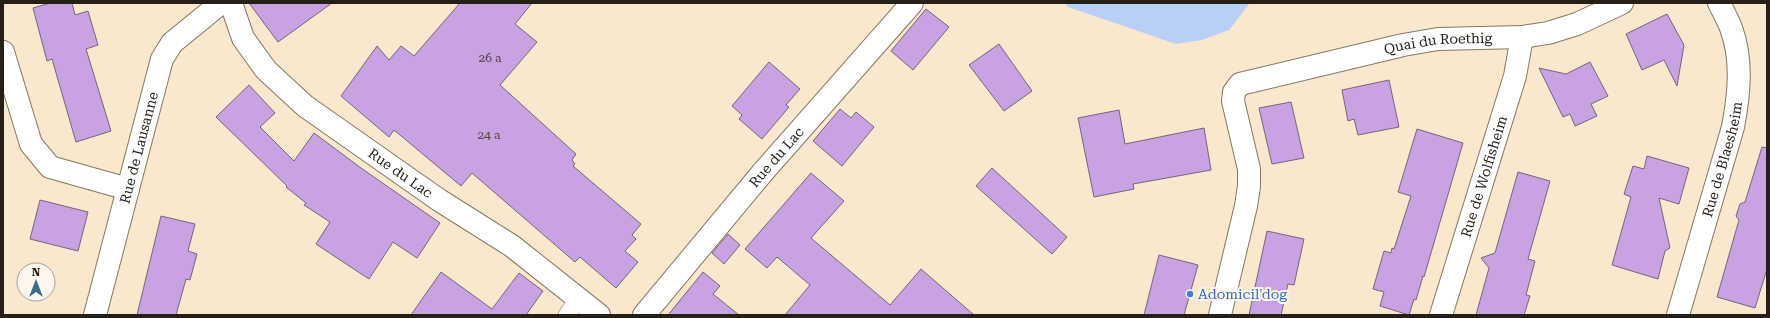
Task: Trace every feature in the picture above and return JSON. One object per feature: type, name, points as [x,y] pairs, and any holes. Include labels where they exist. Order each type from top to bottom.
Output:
[{"type":"street","name":"Rue de Lausanne","points":[[95,315],[162,59],[172,43],[221,3]]},
{"type":"street","name":"Rue du Lac","points":[[231,3],[234,16],[244,38],[266,70],[305,106],[439,200],[512,246],[573,306],[599,315]]},
{"type":"street","name":"Rue du Lac","points":[[644,315],[763,172],[912,3]]},
{"type":"street","name":"Quai du Roethig","points":[[1220,315],[1246,206],[1249,186],[1249,169],[1233,101],[1234,92],[1240,84],[1403,45],[1438,40],[1522,37],[1548,33],[1577,24],[1622,3]]},
{"type":"street","name":"Rue de Blaesheim","points":[[1678,315],[1733,127],[1738,104],[1739,77],[1736,50],[1731,28],[1719,3]]},
{"type":"street","name":"Rue de Wolfisheim","points":[[1441,315],[1515,76],[1522,37]]},
{"type":"street","points":[[3,52],[31,144],[50,167],[128,189]]},
{"type":"water","points":[[1065,3],[1250,3],[1229,30],[1202,40],[1176,44],[1068,7]]},
{"type":"building","points":[[50,3],[72,3],[75,15],[88,11],[98,45],[86,49],[111,131],[76,142],[52,59],[47,61],[33,8]]},
{"type":"building","points":[[249,3],[332,3],[278,42]]},
{"type":"building","points":[[460,3],[532,3],[515,24],[537,42],[500,85],[576,154],[572,160],[575,164],[573,166],[641,224],[632,235],[636,239],[625,251],[638,262],[616,288],[580,257],[575,262],[472,173],[461,186],[394,130],[389,137],[341,96],[377,46],[389,60],[401,46],[414,56]]},
{"type":"building","points":[[926,9],[949,27],[913,70],[891,51]]},
{"type":"building","points":[[1667,14],[1684,45],[1677,86],[1664,60],[1642,70],[1626,34]]},
{"type":"building","points":[[999,44],[1032,91],[1004,111],[969,65]]},
{"type":"building","points":[[769,62],[800,89],[786,105],[789,107],[762,139],[739,119],[742,115],[732,106]]},
{"type":"building","points":[[1590,62],[1608,96],[1591,104],[1597,116],[1575,126],[1570,114],[1563,117],[1539,68],[1566,74]]},
{"type":"building","points":[[1389,80],[1399,127],[1358,135],[1354,119],[1348,121],[1342,90]]},
{"type":"building","points":[[249,85],[275,113],[260,127],[294,161],[314,133],[440,223],[417,258],[393,242],[369,279],[316,244],[330,222],[304,205],[306,203],[286,187],[287,186],[216,117]]},
{"type":"building","points":[[1291,102],[1304,158],[1272,164],[1259,108]]},
{"type":"building","points":[[840,109],[851,118],[856,112],[874,127],[842,166],[813,141]]},
{"type":"building","points":[[1119,110],[1125,144],[1204,128],[1211,170],[1133,184],[1134,189],[1094,197],[1078,118]]},
{"type":"building","points":[[1417,129],[1463,143],[1424,277],[1423,276],[1416,300],[1414,299],[1409,315],[1380,306],[1384,292],[1373,289],[1384,251],[1391,253],[1392,248],[1394,249],[1411,196],[1398,192]]},
{"type":"building","points":[[1762,147],[1767,148],[1767,269],[1755,308],[1717,297],[1739,220],[1736,216],[1740,204],[1745,202]]},
{"type":"building","points":[[1647,156],[1689,168],[1679,204],[1659,198],[1670,248],[1665,251],[1658,279],[1612,265],[1631,197],[1624,194],[1633,166],[1644,169]]},
{"type":"building","points":[[992,168],[1067,237],[1052,254],[976,186]]},
{"type":"building","points":[[1518,172],[1550,181],[1528,259],[1535,261],[1526,295],[1530,296],[1524,315],[1476,315],[1489,268],[1481,258],[1495,253]]},
{"type":"building","points":[[811,173],[844,201],[811,238],[890,305],[921,269],[974,315],[785,315],[810,285],[777,257],[767,268],[745,249]]},
{"type":"building","points":[[40,200],[88,212],[78,251],[30,239]]},
{"type":"building","points":[[161,216],[195,224],[188,251],[197,254],[190,280],[186,279],[176,315],[137,315]]},
{"type":"building","points":[[1267,231],[1304,239],[1294,285],[1288,284],[1281,315],[1249,315]]},
{"type":"building","points":[[728,234],[740,245],[724,264],[712,253]]},
{"type":"building","points":[[1159,255],[1198,265],[1184,315],[1144,315]]},
{"type":"building","points":[[441,272],[492,309],[519,273],[543,291],[526,315],[411,315]]},
{"type":"building","points":[[703,272],[720,286],[713,294],[739,315],[668,315]]},
{"type":"place","name":"Adomicil'dog","points":[[1190,294]]}]
